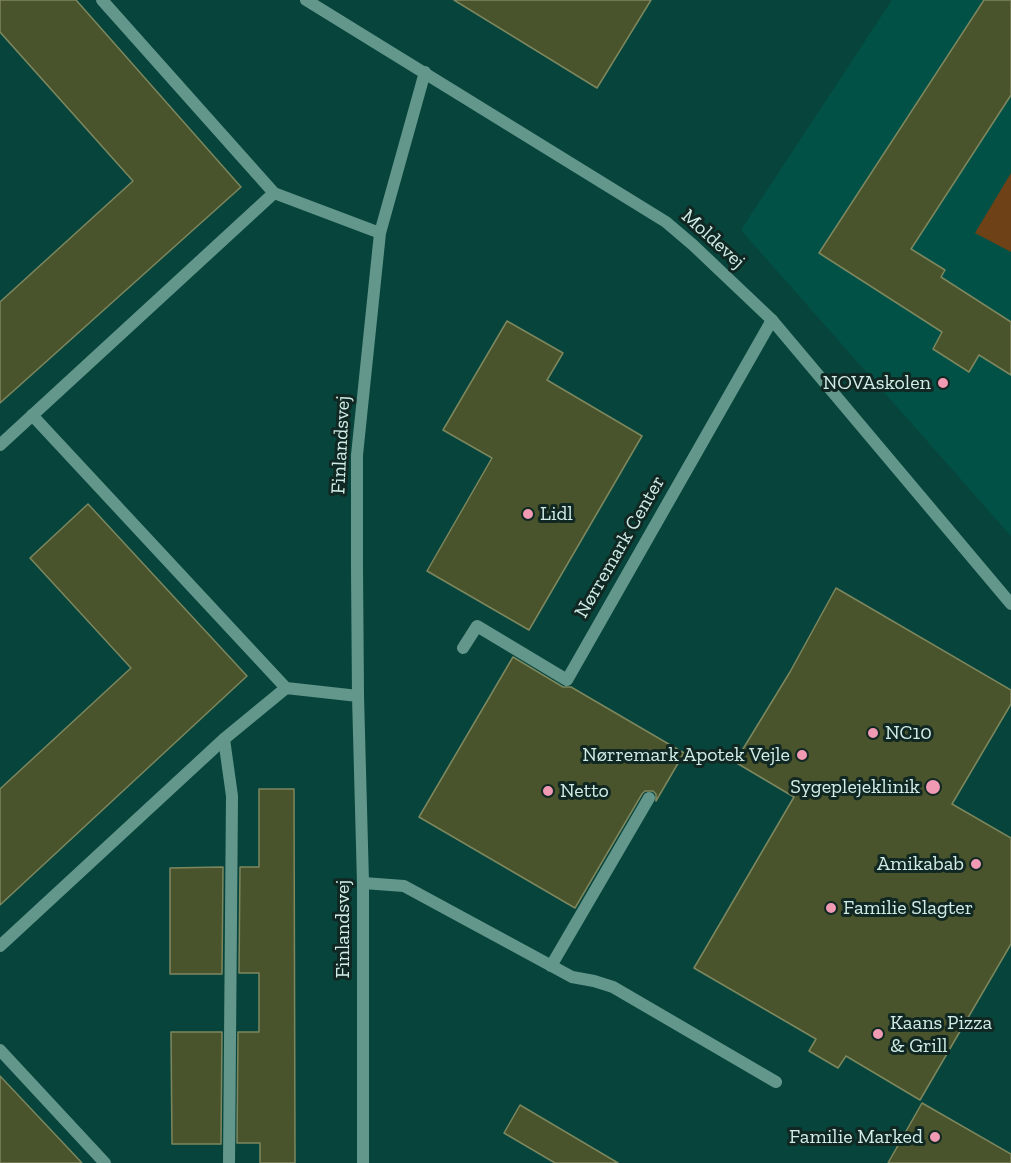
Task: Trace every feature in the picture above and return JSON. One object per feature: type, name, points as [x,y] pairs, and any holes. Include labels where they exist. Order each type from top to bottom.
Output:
[{"type":"street","points":[[102,0],[274,193],[380,233]]},
{"type":"street","name":"Moldevej","points":[[306,0],[666,222],[693,244],[772,320],[1011,604]]},
{"type":"street","name":"Finlandsvej","points":[[363,1163],[363,883],[358,696],[357,455],[380,233],[425,72]]},
{"type":"street","points":[[0,445],[274,193]]},
{"type":"street","name":"Nørremark Center","points":[[463,648],[477,626],[567,680],[772,320]]},
{"type":"street","points":[[32,415],[286,688],[358,696]]},
{"type":"street","points":[[0,946],[224,739],[286,688]]},
{"type":"street","points":[[224,739],[232,796],[229,1163]]},
{"type":"street","points":[[551,966],[649,798]]},
{"type":"street","points":[[363,883],[404,886],[572,977],[613,987],[777,1082]]},
{"type":"street","points":[[0,1050],[105,1163]]},
{"type":"shaded area","name":"NOVAskolen","points":[[892,0],[1011,0],[1011,536],[741,230]]},
{"type":"shaded area","points":[[1011,173],[1011,252],[975,233]]},
{"type":"building","points":[[0,0],[76,0],[241,187],[0,403],[0,302],[133,181],[0,32]]},
{"type":"building","points":[[454,0],[651,0],[597,88]]},
{"type":"building","points":[[984,0],[1011,0],[1011,95],[911,249],[945,270],[941,277],[1011,322],[1011,375],[979,355],[969,372],[933,349],[942,332],[819,253]]},
{"type":"building","name":"Lidl","points":[[507,321],[563,353],[547,380],[642,436],[529,630],[427,571],[492,458],[443,430]]},
{"type":"building","points":[[88,504],[247,676],[0,905],[0,789],[131,668],[30,558]]},
{"type":"building","points":[[836,588],[1011,690],[1011,704],[952,804],[1011,838],[1011,944],[920,1100],[846,1056],[838,1068],[809,1051],[816,1039],[694,968],[794,797],[735,762],[790,672]]},
{"type":"building","name":"Netto","points":[[513,657],[563,687],[571,687],[684,753],[656,801],[656,794],[653,791],[645,791],[642,794],[575,908],[419,817]]},
{"type":"building","points":[[259,789],[294,789],[295,1163],[260,1163],[260,1143],[237,1143],[238,1032],[259,1032],[259,973],[239,973],[240,867],[259,867]]},
{"type":"building","points":[[223,867],[222,974],[170,974],[170,868]]},
{"type":"building","points":[[171,1032],[222,1032],[221,1144],[172,1144]]},
{"type":"building","points":[[0,1076],[82,1163],[0,1163]]},
{"type":"building","points":[[922,1103],[1011,1154],[1011,1163],[888,1163]]},
{"type":"building","points":[[520,1105],[618,1163],[555,1163],[504,1133]]},
{"type":"place","name":"NOVAskolen","points":[[943,383]]},
{"type":"place","name":"Lidl","points":[[528,514]]},
{"type":"place","name":"NC10","points":[[873,733]]},
{"type":"place","name":"Nørremark Apotek Vejle","points":[[802,755]]},
{"type":"place","name":"Sygeplejeklinik","points":[[933,787]]},
{"type":"place","name":"Netto","points":[[548,791]]},
{"type":"place","name":"Amikabab","points":[[976,864]]},
{"type":"place","name":"Familie Slagter","points":[[831,908]]},
{"type":"place","name":"Kaans Pizza & Grill","points":[[878,1034]]},
{"type":"place","name":"Familie Marked","points":[[935,1137]]}]
